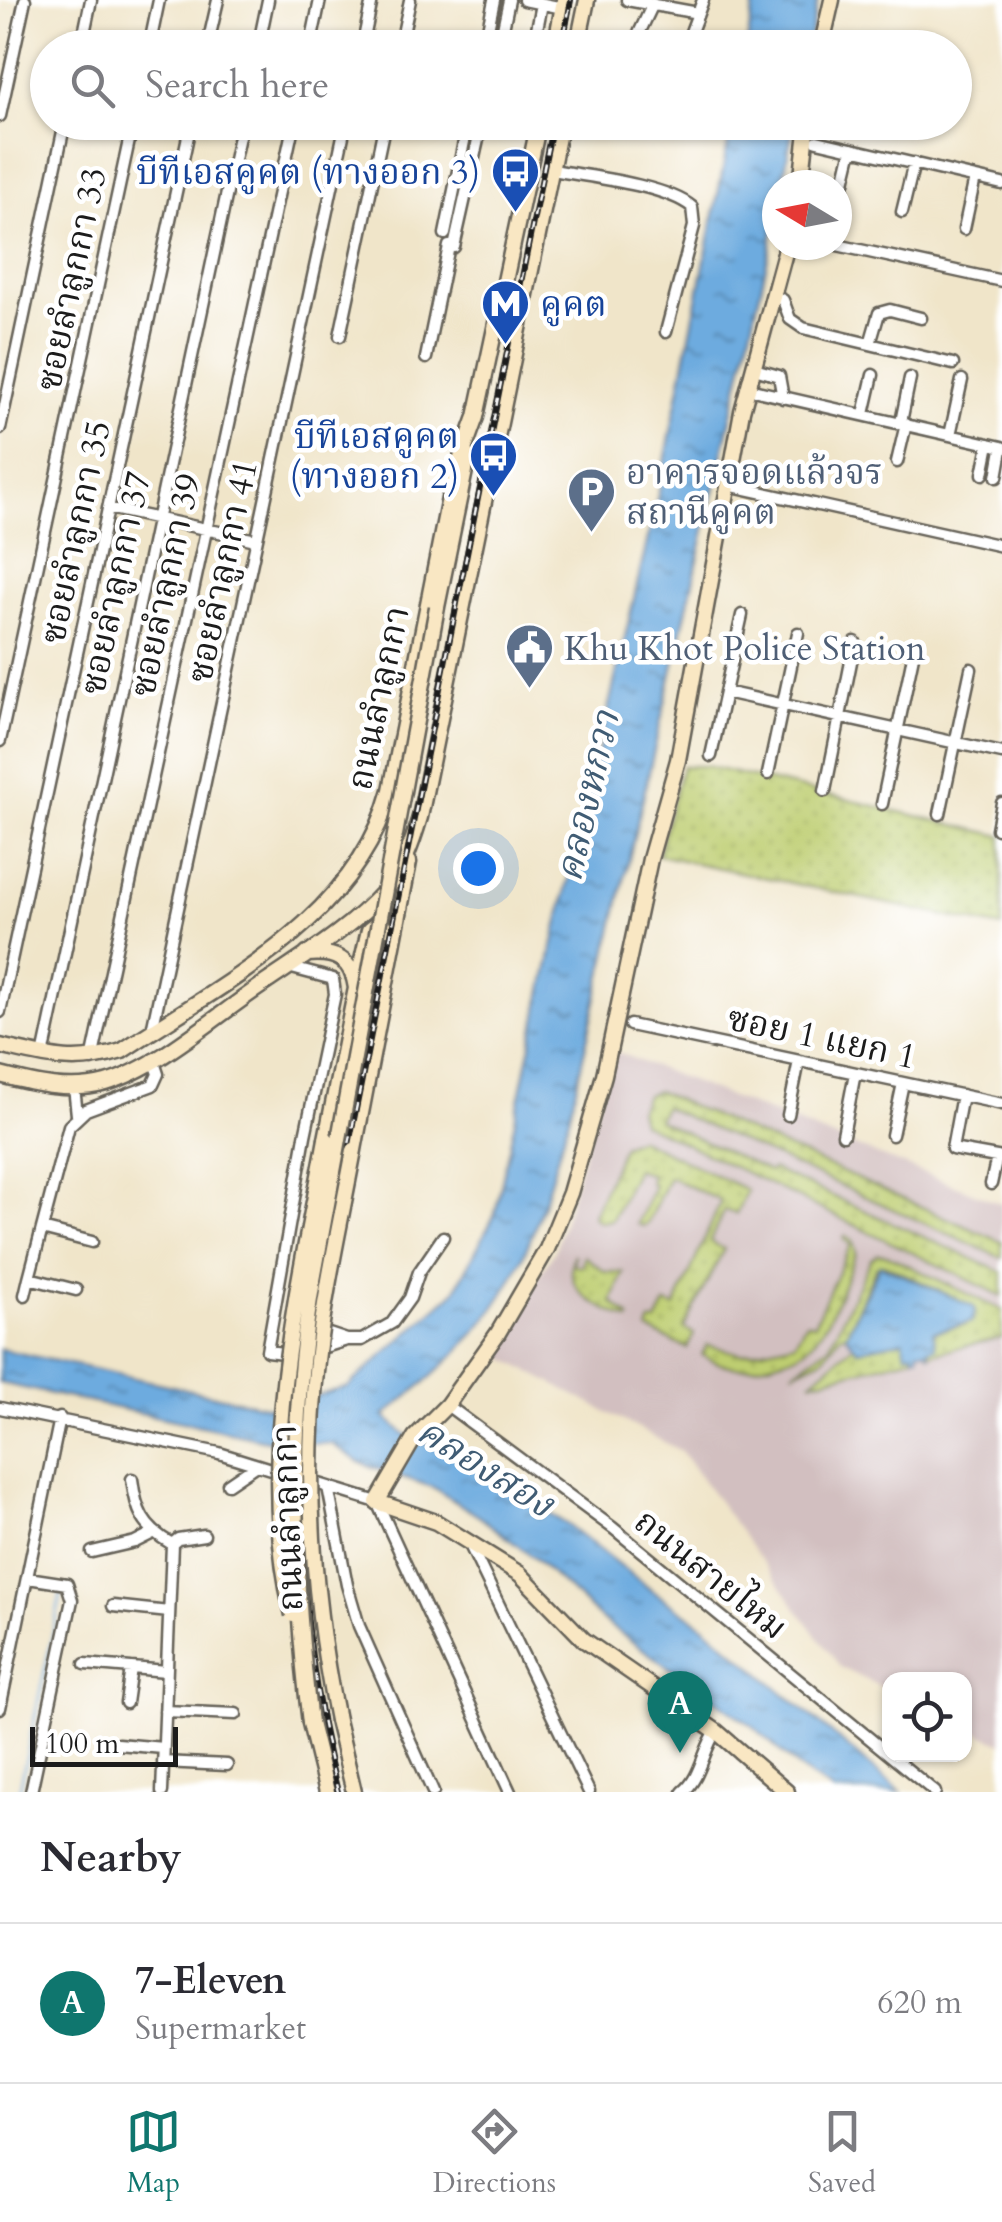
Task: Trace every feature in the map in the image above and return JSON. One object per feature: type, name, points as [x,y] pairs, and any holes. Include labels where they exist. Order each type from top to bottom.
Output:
[{"type":"main road","points":[[581,30],[587,0]]},
{"type":"main road","points":[[824,30],[832,0]]},
{"type":"main road","points":[[558,30],[564,4]]},
{"type":"main road","name":"ถนนลำลูกกา","points":[[326,1792],[310,1722],[301,1645],[295,1447],[308,1314],[437,607],[535,140]]},
{"type":"main road","name":"ถนนลำลูกกา","points":[[354,1792],[322,1638],[314,1564],[312,1434],[324,1313],[413,841],[558,140]]},
{"type":"main road","points":[[803,170],[806,140]]},
{"type":"main road","points":[[783,260],[748,390],[728,485],[678,760],[650,859],[604,1075],[570,1193],[547,1249],[492,1342],[447,1404],[415,1437],[377,1502],[436,1522],[537,1588],[602,1654],[716,1732],[787,1792]]},
{"type":"main road","name":"ถนนลำลูกกา","points":[[0,1046],[42,1056],[92,1060],[122,1051],[296,932],[340,889],[366,854],[384,814],[452,482],[476,417]]},
{"type":"main road","name":"ถนนลำลูกกา","points":[[0,1076],[59,1088],[74,1087],[108,1082],[153,1059],[356,918],[383,892],[413,841]]},
{"type":"main road","points":[[301,1645],[286,1583],[280,1490],[294,1315],[369,930],[385,926],[392,930],[394,942]]},
{"type":"main road","points":[[306,954],[321,952],[339,957],[352,968],[356,988]]},
{"type":"street","points":[[0,116],[25,0]]},
{"type":"street","points":[[85,30],[91,0]]},
{"type":"street","points":[[153,30],[159,0]]},
{"type":"street","points":[[211,30],[218,0]]},
{"type":"street","points":[[262,30],[268,0]]},
{"type":"street","points":[[314,30],[320,0]]},
{"type":"street","points":[[366,30],[372,0]]},
{"type":"street","points":[[404,30],[410,0]]},
{"type":"street","points":[[526,0],[564,4]]},
{"type":"street","points":[[627,0],[698,13]]},
{"type":"street","points":[[692,30],[703,0]]},
{"type":"street","points":[[502,1],[502,30]]},
{"type":"street","points":[[491,30],[502,1]]},
{"type":"street","points":[[536,30],[542,4]]},
{"type":"street","points":[[641,30],[653,4]]},
{"type":"street","points":[[0,428],[61,140]]},
{"type":"street","name":"ซอยลำลูกกา 33","points":[[0,741],[129,140]]},
{"type":"street","name":"ซอยลำลูกกา 35","points":[[0,1012],[187,140]]},
{"type":"street","name":"ซอยลำลูกกา 37","points":[[42,1056],[238,140]]},
{"type":"street","name":"ซอยลำลูกกา 39","points":[[92,1060],[290,140]]},
{"type":"street","name":"ซอยลำลูกกา 41","points":[[152,1030],[342,140]]},
{"type":"street","points":[[340,336],[380,140]]},
{"type":"street","points":[[445,234],[464,140]]},
{"type":"street","points":[[426,358],[478,140]]},
{"type":"street","points":[[817,140],[1002,184]]},
{"type":"street","points":[[847,170],[852,149]]},
{"type":"street","points":[[902,212],[914,163]]},
{"type":"street","points":[[552,170],[654,191],[675,197],[692,208],[694,226],[666,332]]},
{"type":"street","points":[[964,229],[976,178]]},
{"type":"street","points":[[852,248],[1002,281]]},
{"type":"street","points":[[773,296],[783,300],[794,324],[953,364]]},
{"type":"street","points":[[870,344],[879,312],[890,310],[921,318]]},
{"type":"street","points":[[754,369],[780,376],[783,398]]},
{"type":"street","points":[[864,414],[873,375]]},
{"type":"street","points":[[897,462],[910,378]]},
{"type":"street","points":[[950,435],[962,380]]},
{"type":"street","points":[[748,390],[1002,448],[997,476]]},
{"type":"street","points":[[984,474],[989,444]]},
{"type":"street","points":[[728,485],[1002,546]]},
{"type":"street","points":[[108,508],[256,540]]},
{"type":"street","points":[[711,756],[742,615]]},
{"type":"street","points":[[768,774],[798,633]]},
{"type":"street","points":[[825,791],[855,642]]},
{"type":"street","points":[[882,804],[913,656]]},
{"type":"street","points":[[940,814],[971,669]]},
{"type":"street","points":[[725,692],[1002,752]]},
{"type":"street","points":[[997,829],[1002,803]]},
{"type":"street","points":[[287,967],[333,979],[335,994],[304,1136],[266,1351],[300,1355],[347,1340],[362,1340],[392,1322],[410,1298],[418,1272],[444,1237]]},
{"type":"street","name":"ซอย 1 แยก 1","points":[[630,1025],[1002,1104]]},
{"type":"street","points":[[25,1295],[70,1126],[77,1115],[153,1085],[158,1074],[153,1059]]},
{"type":"street","points":[[788,1114],[798,1061]]},
{"type":"street","points":[[843,1134],[855,1073]]},
{"type":"street","points":[[892,1136],[903,1083]]},
{"type":"street","points":[[74,1087],[77,1115]]},
{"type":"street","points":[[962,1094],[952,1149],[999,1157],[991,1184]]},
{"type":"street","points":[[42,1229],[92,1242]]},
{"type":"street","points":[[30,1278],[76,1290]]},
{"type":"street","points":[[274,1315],[347,1340]]},
{"type":"street","name":"ถนนสายไหม","points":[[447,1404],[613,1528],[935,1792]]},
{"type":"street","points":[[0,1408],[220,1453],[377,1502],[510,1792]]},
{"type":"street","points":[[0,1708],[60,1418]]},
{"type":"street","points":[[228,1484],[256,1465]]},
{"type":"street","points":[[132,1479],[136,1507],[153,1533],[172,1544]]},
{"type":"street","points":[[328,1487],[359,1626],[433,1792]]},
{"type":"street","points":[[92,1552],[136,1542],[153,1533]]},
{"type":"street","points":[[172,1544],[204,1536]]},
{"type":"street","points":[[162,1792],[172,1544]]},
{"type":"street","points":[[470,1544],[590,1792]]},
{"type":"street","points":[[28,1578],[67,1584],[72,1600],[31,1792]]},
{"type":"street","points":[[112,1606],[169,1612]]},
{"type":"street","points":[[85,1664],[166,1671]]},
{"type":"street","points":[[126,1703],[131,1668]]},
{"type":"street","points":[[164,1710],[236,1714]]},
{"type":"street","points":[[688,1790],[716,1732]]},
{"type":"street","points":[[118,1744],[163,1748]]},
{"type":"street","points":[[163,1762],[227,1765]]},
{"type":"shaded area","points":[[614,1051],[1002,1204],[1002,1743],[972,1729],[972,1672],[882,1672],[882,1688],[840,1667],[681,1451],[490,1351],[555,1251]]},
{"type":"green space","points":[[682,766],[706,766],[1002,836],[1002,928],[658,855]]},
{"type":"green space","points":[[657,1091],[1002,1242],[1002,1258],[664,1107],[658,1120],[1002,1272],[1002,1296],[642,1123],[639,1110],[646,1095]]},
{"type":"green space","points":[[638,1138],[747,1190],[736,1214],[724,1210],[710,1241],[724,1249],[684,1328],[694,1334],[687,1348],[648,1330],[666,1304],[675,1307],[721,1201],[669,1177],[647,1224],[637,1224],[654,1185],[649,1182],[651,1175],[636,1169],[612,1220],[601,1222],[592,1217],[623,1145]]},
{"type":"green space","points":[[845,1236],[853,1241],[856,1253],[827,1322],[810,1345],[792,1356],[751,1367],[726,1366],[702,1355],[707,1345],[742,1354],[795,1342],[806,1322],[814,1324],[851,1244],[844,1240]]},
{"type":"green space","points":[[574,1254],[573,1265],[582,1266],[584,1256],[605,1272],[623,1272],[612,1302],[629,1320],[595,1304],[578,1289],[571,1268]]},
{"type":"green space","points":[[878,1254],[1002,1310],[1002,1338],[929,1354],[933,1332],[965,1325],[975,1311],[886,1265],[876,1267],[846,1335],[841,1335],[823,1358],[793,1372],[829,1346],[871,1259]]},
{"type":"green space","points":[[903,1339],[914,1357],[811,1382],[854,1345],[858,1350]]},
{"type":"water","points":[[755,0],[818,0],[812,30],[749,30]]},
{"type":"water","points":[[729,140],[791,140],[785,170],[762,170],[762,260],[767,260],[569,1118],[545,1197],[515,1273],[489,1315],[457,1352],[384,1416],[406,1435],[449,1453],[568,1525],[704,1626],[901,1792],[834,1792],[802,1771],[754,1727],[607,1624],[535,1559],[480,1517],[432,1487],[361,1463],[332,1444],[276,1442],[0,1383],[0,1349],[274,1408],[348,1387],[455,1291],[495,1214],[540,1002],[661,482]]},
{"type":"water","points":[[880,1265],[973,1306],[972,1322],[933,1332],[936,1347],[928,1349],[929,1354],[924,1350],[918,1351],[919,1356],[914,1357],[913,1352],[906,1354],[903,1340],[858,1350],[846,1335]]},
{"type":"waterway","points":[[19,1792],[62,1590]]},
{"type":"railway","points":[[565,30],[571,0]]},
{"type":"railway","points":[[338,1792],[315,1679],[304,1565],[302,1450],[311,1335],[549,140]]},
{"type":"place","name":"บีทีเอสคูคต (ทางออก 3)","points":[[515,214]]},
{"type":"place","name":"คูคต","points":[[505,346]]},
{"type":"place","name":"บีทีเอสคูคต (ทางออก 2)","points":[[494,498]]},
{"type":"place","name":"อาคารจอดแล้วจร สถานีคูคต","points":[[591,534]]},
{"type":"place","name":"Khu Khot Police Station","points":[[529,690]]},
{"type":"place","name":"7-Eleven","points":[[680,1753]]},
{"type":"water label","name":"คลองหกวา","points":[[587,796]]},
{"type":"water label","name":"คลองสอง","points":[[486,1467]]}]
